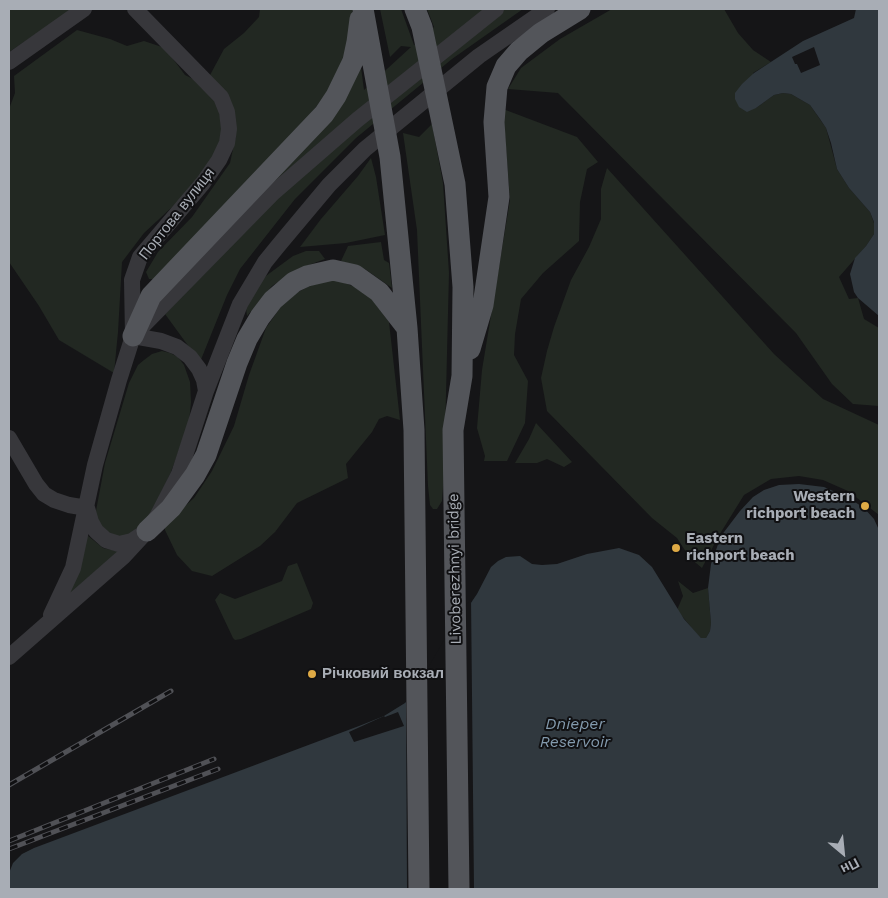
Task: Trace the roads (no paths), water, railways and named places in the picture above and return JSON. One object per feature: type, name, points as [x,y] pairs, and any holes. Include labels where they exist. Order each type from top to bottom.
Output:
[{"type":"main road","points":[[133,336],[151,296],[324,114],[336,96],[352,61],[358,36],[361,9]]},
{"type":"main road","points":[[361,9],[374,64],[390,157],[407,328],[414,430],[419,889]]},
{"type":"main road","points":[[462,376],[483,305],[499,197],[494,122],[497,86],[506,66],[519,51],[541,33],[580,9]]},
{"type":"main road","points":[[419,18],[444,124],[455,184],[463,287],[462,376]]},
{"type":"main road","points":[[147,531],[171,508],[195,475],[206,455],[247,339],[273,300],[294,282],[307,276],[333,270],[355,275],[379,292],[407,328]]},
{"type":"main road","name":"Livoberezhnyi bridge","points":[[458,889],[453,430],[462,376]]},
{"type":"street","points":[[9,62],[84,9]]},
{"type":"street","name":"Портова вулиця","points":[[133,336],[132,280],[140,257],[214,168],[227,143],[229,129],[227,112],[221,96],[136,9]]},
{"type":"street","points":[[45,626],[74,568],[98,457],[133,336],[273,193],[357,120],[496,9]]},
{"type":"street","points":[[9,657],[123,557],[147,531],[163,507],[179,474],[206,391],[240,304],[264,262],[329,185],[365,149],[471,62],[547,9]]},
{"type":"street","points":[[133,336],[161,341],[177,347],[190,357],[199,369],[206,391]]},
{"type":"street","points":[[9,439],[44,494],[68,505],[87,508]]},
{"type":"street","points":[[87,508],[96,531],[106,540],[119,544],[132,541],[147,531]]},
{"type":"water","points":[[856,9],[879,9],[879,316],[858,298],[854,292],[850,274],[855,258],[874,234],[874,222],[870,212],[849,188],[837,169],[826,128],[810,105],[791,94],[774,95],[747,112],[739,107],[735,99],[735,93],[754,73],[803,41],[854,18]]},
{"type":"water","name":"Dnieper Reservoir","points":[[799,484],[824,487],[849,498],[864,508],[874,519],[879,530],[879,889],[9,889],[9,873],[13,863],[22,854],[34,848],[359,726],[384,716],[405,703],[420,687],[458,622],[477,594],[491,567],[506,557],[520,556],[532,564],[542,565],[557,564],[587,554],[619,548],[639,555],[652,567],[684,619],[701,638],[706,638],[710,631],[711,623],[708,588],[711,564],[721,536],[753,497],[764,490],[779,485]]},
{"type":"railway","points":[[9,785],[171,691]]},
{"type":"railway","points":[[9,841],[214,759]]},
{"type":"railway","points":[[9,849],[218,769]]},
{"type":"place","name":"Western richport beach","points":[[865,506]]},
{"type":"place","name":"Eastern richport beach","points":[[676,548]]},
{"type":"place","name":"Річковий вокзал","points":[[312,674]]}]
